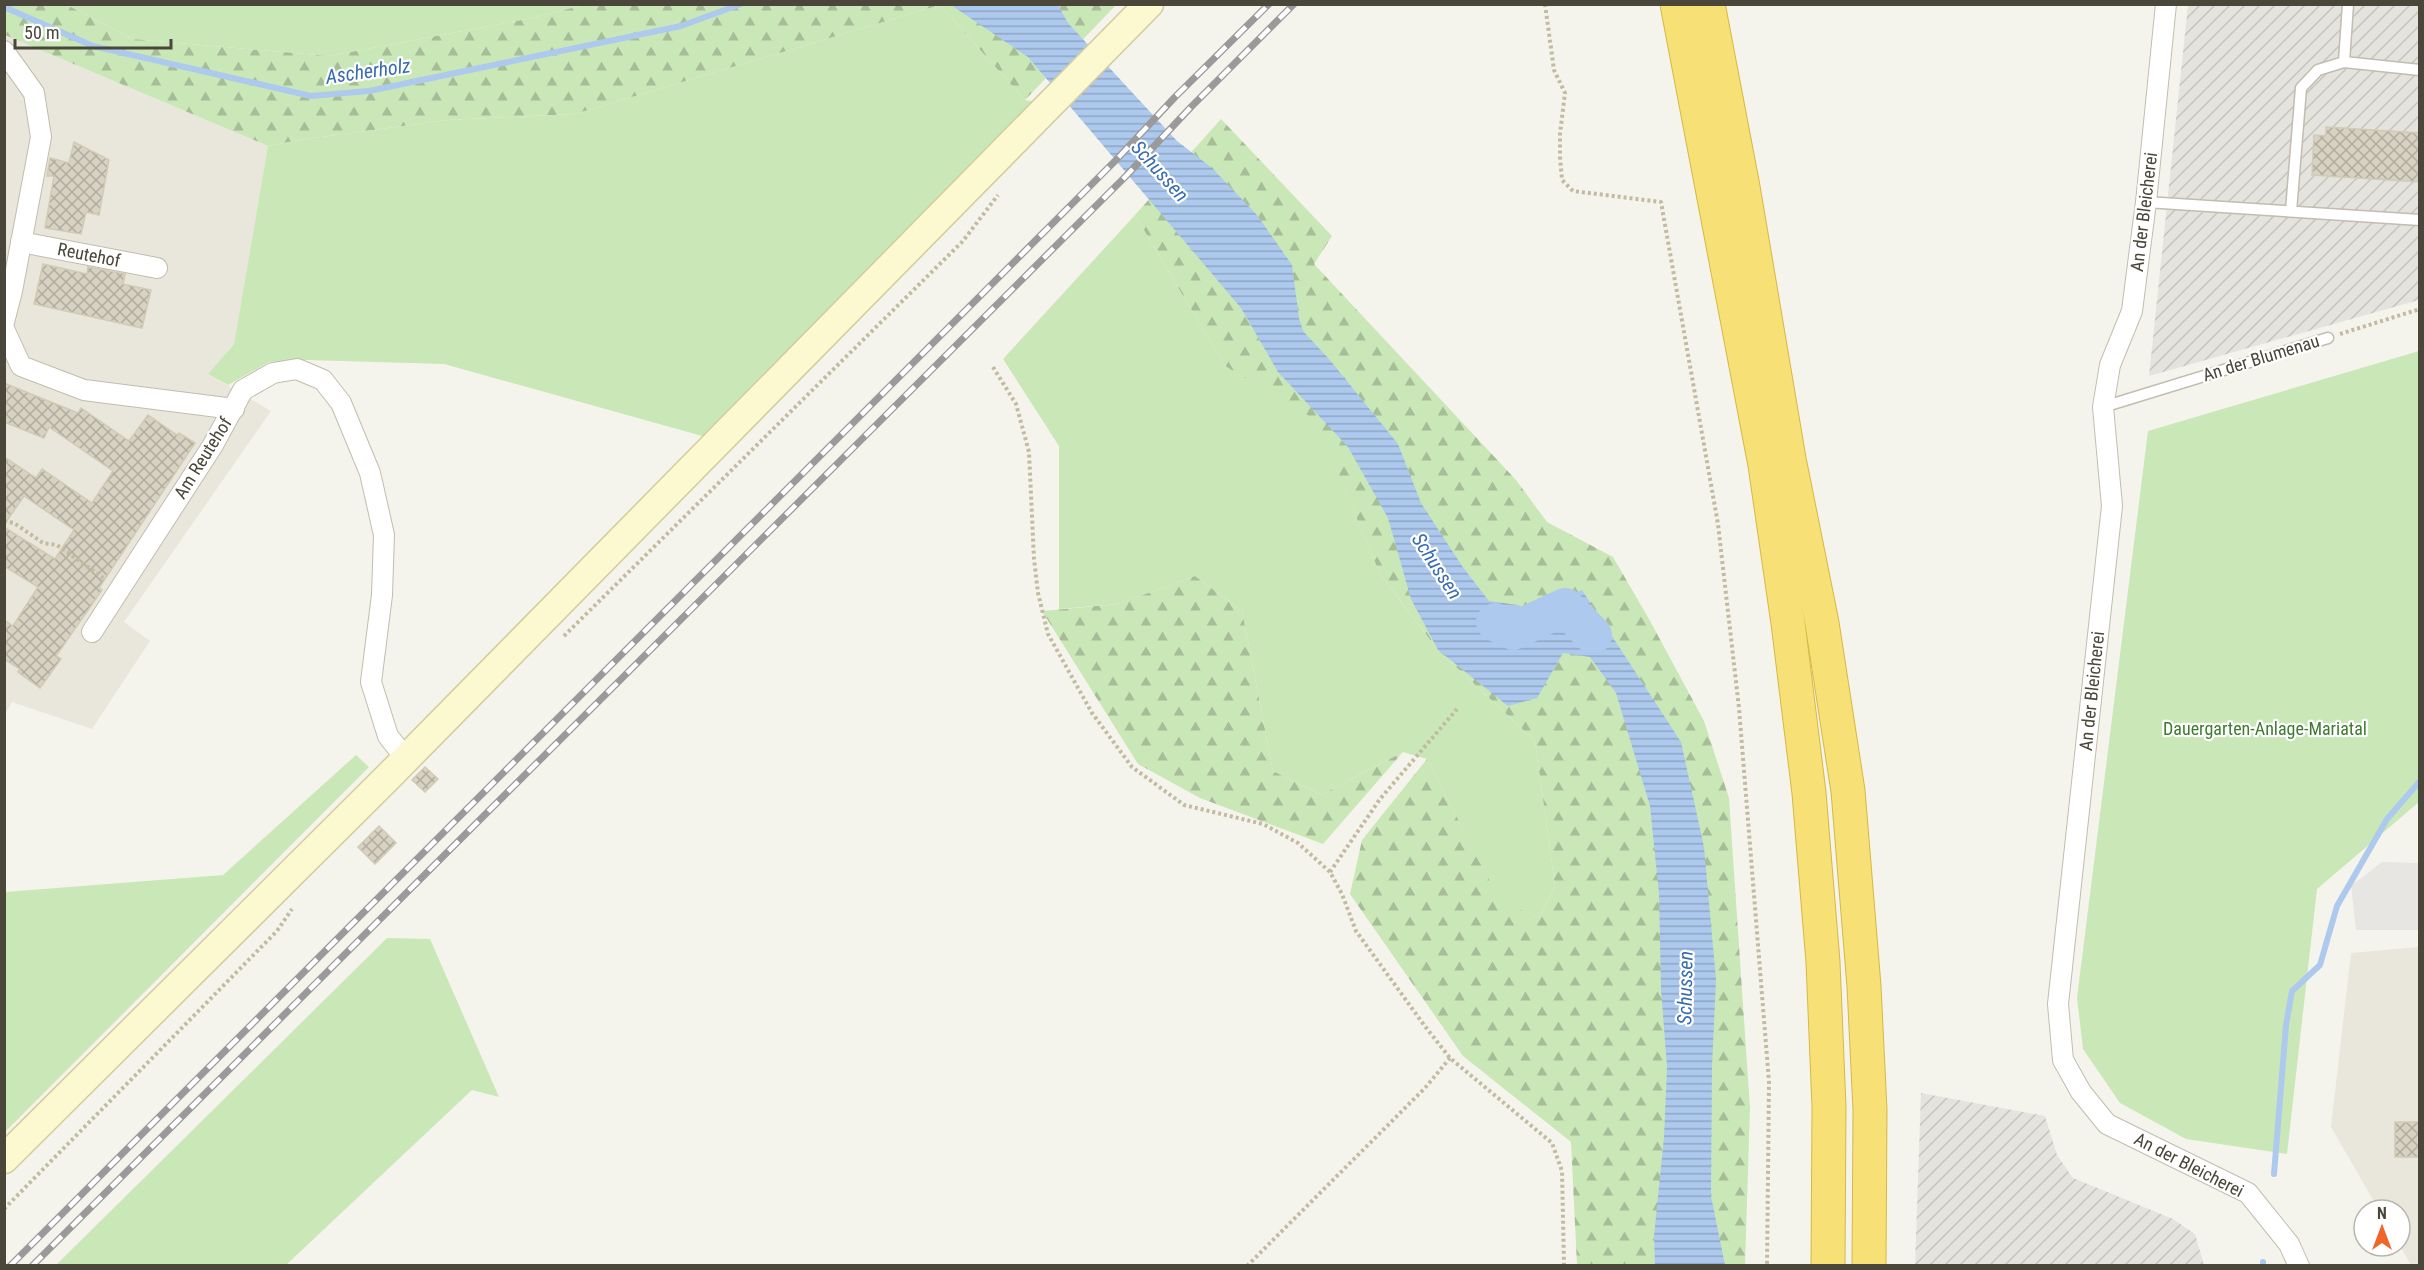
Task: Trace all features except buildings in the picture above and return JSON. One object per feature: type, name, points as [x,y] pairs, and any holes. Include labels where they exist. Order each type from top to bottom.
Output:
[{"type":"highway","points":[[1677,4],[1765,465],[1809,793],[1823,962],[1829,1107],[1828,1266]]},
{"type":"highway","points":[[1708,4],[1743,187],[1789,459],[1822,623],[1848,790],[1865,998],[1870,1110],[1869,1266]]},
{"type":"street","points":[[4,1158],[405,759],[1149,4]]},
{"type":"street","name":"An der Bleicherei","points":[[2166,4],[2146,202],[2132,310],[2110,365],[2103,407],[2112,506],[2058,1004],[2063,1060],[2080,1092],[2107,1124],[2248,1192],[2289,1244],[2299,1266]]},
{"type":"street","points":[[4,51],[34,93],[41,137],[4,322]]},
{"type":"street","name":"Reutehof","points":[[21,242],[157,268]]},
{"type":"street","name":"Am Reutehof","points":[[4,329],[21,366],[84,390],[234,409],[92,632]]},
{"type":"street","points":[[234,409],[243,390],[273,373],[297,369],[323,380],[341,403],[370,473],[384,535],[382,595],[371,682],[387,736],[405,759]]},
{"type":"lane","points":[[2344,62],[2348,4]]},
{"type":"lane","points":[[2291,211],[2301,88],[2318,70],[2344,62],[2420,70]]},
{"type":"lane","points":[[2146,202],[2420,220]]},
{"type":"lane","name":"An der Blumenau","points":[[2103,407],[2328,338]]},
{"type":"path","points":[[1545,4],[1554,70],[1565,93],[1560,146],[1563,180],[1573,191],[1661,202],[1718,524],[1739,708],[1769,1082],[1767,1266]]},
{"type":"path","name":"An der Blumenau","points":[[2328,338],[2420,309]]},
{"type":"path","points":[[993,367],[1016,404],[1029,452],[1034,559],[1038,593],[1047,634],[1092,713],[1132,767],[1184,805],[1263,824],[1298,843],[1330,872],[1342,894],[1356,931],[1450,1058],[1552,1143],[1562,1171],[1564,1266]]},
{"type":"path","points":[[4,521],[14,523],[43,543],[57,545],[119,590]]},
{"type":"path","points":[[1330,872],[1380,799],[1457,709]]},
{"type":"path","points":[[1247,1266],[1425,1088],[1450,1058]]},
{"type":"shaded area","points":[[2188,5],[2419,5],[2419,300],[2149,376]]},
{"type":"shaded area","points":[[5,35],[268,146],[234,344],[208,374],[271,411],[124,622],[150,641],[92,729],[12,702],[5,714]]},
{"type":"shaded area","points":[[2382,862],[2419,863],[2419,930],[2356,930],[2351,886]]},
{"type":"shaded area","points":[[2419,947],[2419,1265],[2411,1265],[2407,1258],[2412,1258],[2412,1198],[2372,1198],[2331,1127],[2351,953]]},
{"type":"shaded area","points":[[1921,1093],[2045,1116],[2057,1155],[2073,1178],[2173,1219],[2195,1234],[2204,1265],[1915,1265]]},
{"type":"green space","points":[[4,5],[67,5],[133,39],[329,56],[527,19],[584,5],[940,5],[575,114],[447,120],[268,146],[5,35]]},
{"type":"green space","points":[[67,5],[584,5],[527,19],[329,56],[133,39]]},
{"type":"green space","points":[[940,5],[1025,100],[1051,104],[720,441],[444,364],[307,360],[269,362],[228,385],[208,374],[234,344],[268,146],[447,120],[575,114]]},
{"type":"green space","points":[[940,5],[1116,5],[1025,100]]},
{"type":"green space","points":[[1221,119],[1332,236],[1314,264],[1516,480],[1547,522],[1613,557],[1704,721],[1729,798],[1750,1108],[1745,1265],[1577,1265],[1571,1142],[1463,1056],[1350,894],[1362,840],[1427,759],[1500,901],[1539,918],[1555,886],[1535,741],[1438,650],[1380,574],[1316,420],[1225,366],[1135,215]]},
{"type":"green space","points":[[1135,215],[1225,366],[1316,419],[1380,574],[1438,650],[1535,741],[1555,886],[1539,918],[1500,902],[1427,759],[1403,752],[1321,795],[1273,771],[1242,611],[1195,576],[1118,604],[1059,609],[1059,446],[1003,359]]},
{"type":"green space","name":"Dauergarten-Anlage-Mariatal","points":[[2419,351],[2419,802],[2317,889],[2287,1154],[2186,1139],[2120,1103],[2083,1049],[2077,998],[2148,431]]},
{"type":"green space","points":[[1195,576],[1242,611],[1273,771],[1321,795],[1403,752],[1323,844],[1200,798],[1138,764],[1042,611],[1118,604]]},
{"type":"green space","points":[[356,755],[369,767],[5,1132],[5,892],[223,875]]},
{"type":"green space","points":[[387,938],[430,939],[499,1097],[472,1090],[286,1265],[56,1265]]},
{"type":"water","points":[[951,5],[1058,5],[1068,23],[1177,141],[1212,168],[1257,215],[1292,265],[1299,318],[1303,331],[1329,359],[1398,444],[1421,503],[1462,566],[1489,601],[1518,605],[1549,624],[1558,599],[1582,590],[1681,742],[1704,847],[1716,980],[1712,1067],[1711,1196],[1725,1265],[1655,1265],[1654,1236],[1664,1137],[1667,1067],[1661,989],[1659,894],[1650,806],[1616,693],[1590,657],[1563,653],[1537,698],[1508,706],[1438,650],[1411,599],[1388,518],[1348,447],[1278,372],[1241,308],[1028,57]]},
{"type":"waterway","name":"Ascherholz","points":[[4,7],[93,46],[311,96],[369,91],[681,26],[741,4]]},
{"type":"waterway","name":"Schussen","points":[[1495,622],[1513,631],[1565,607],[1593,635]]},
{"type":"waterway","points":[[2274,1174],[2286,1025],[2292,991],[2320,965],[2337,906],[2387,819],[2420,781]]},
{"type":"railway","points":[[10,1266],[1116,160],[1175,97],[1269,4]]},
{"type":"railway","points":[[32,1266],[1126,176],[1294,4]]}]
